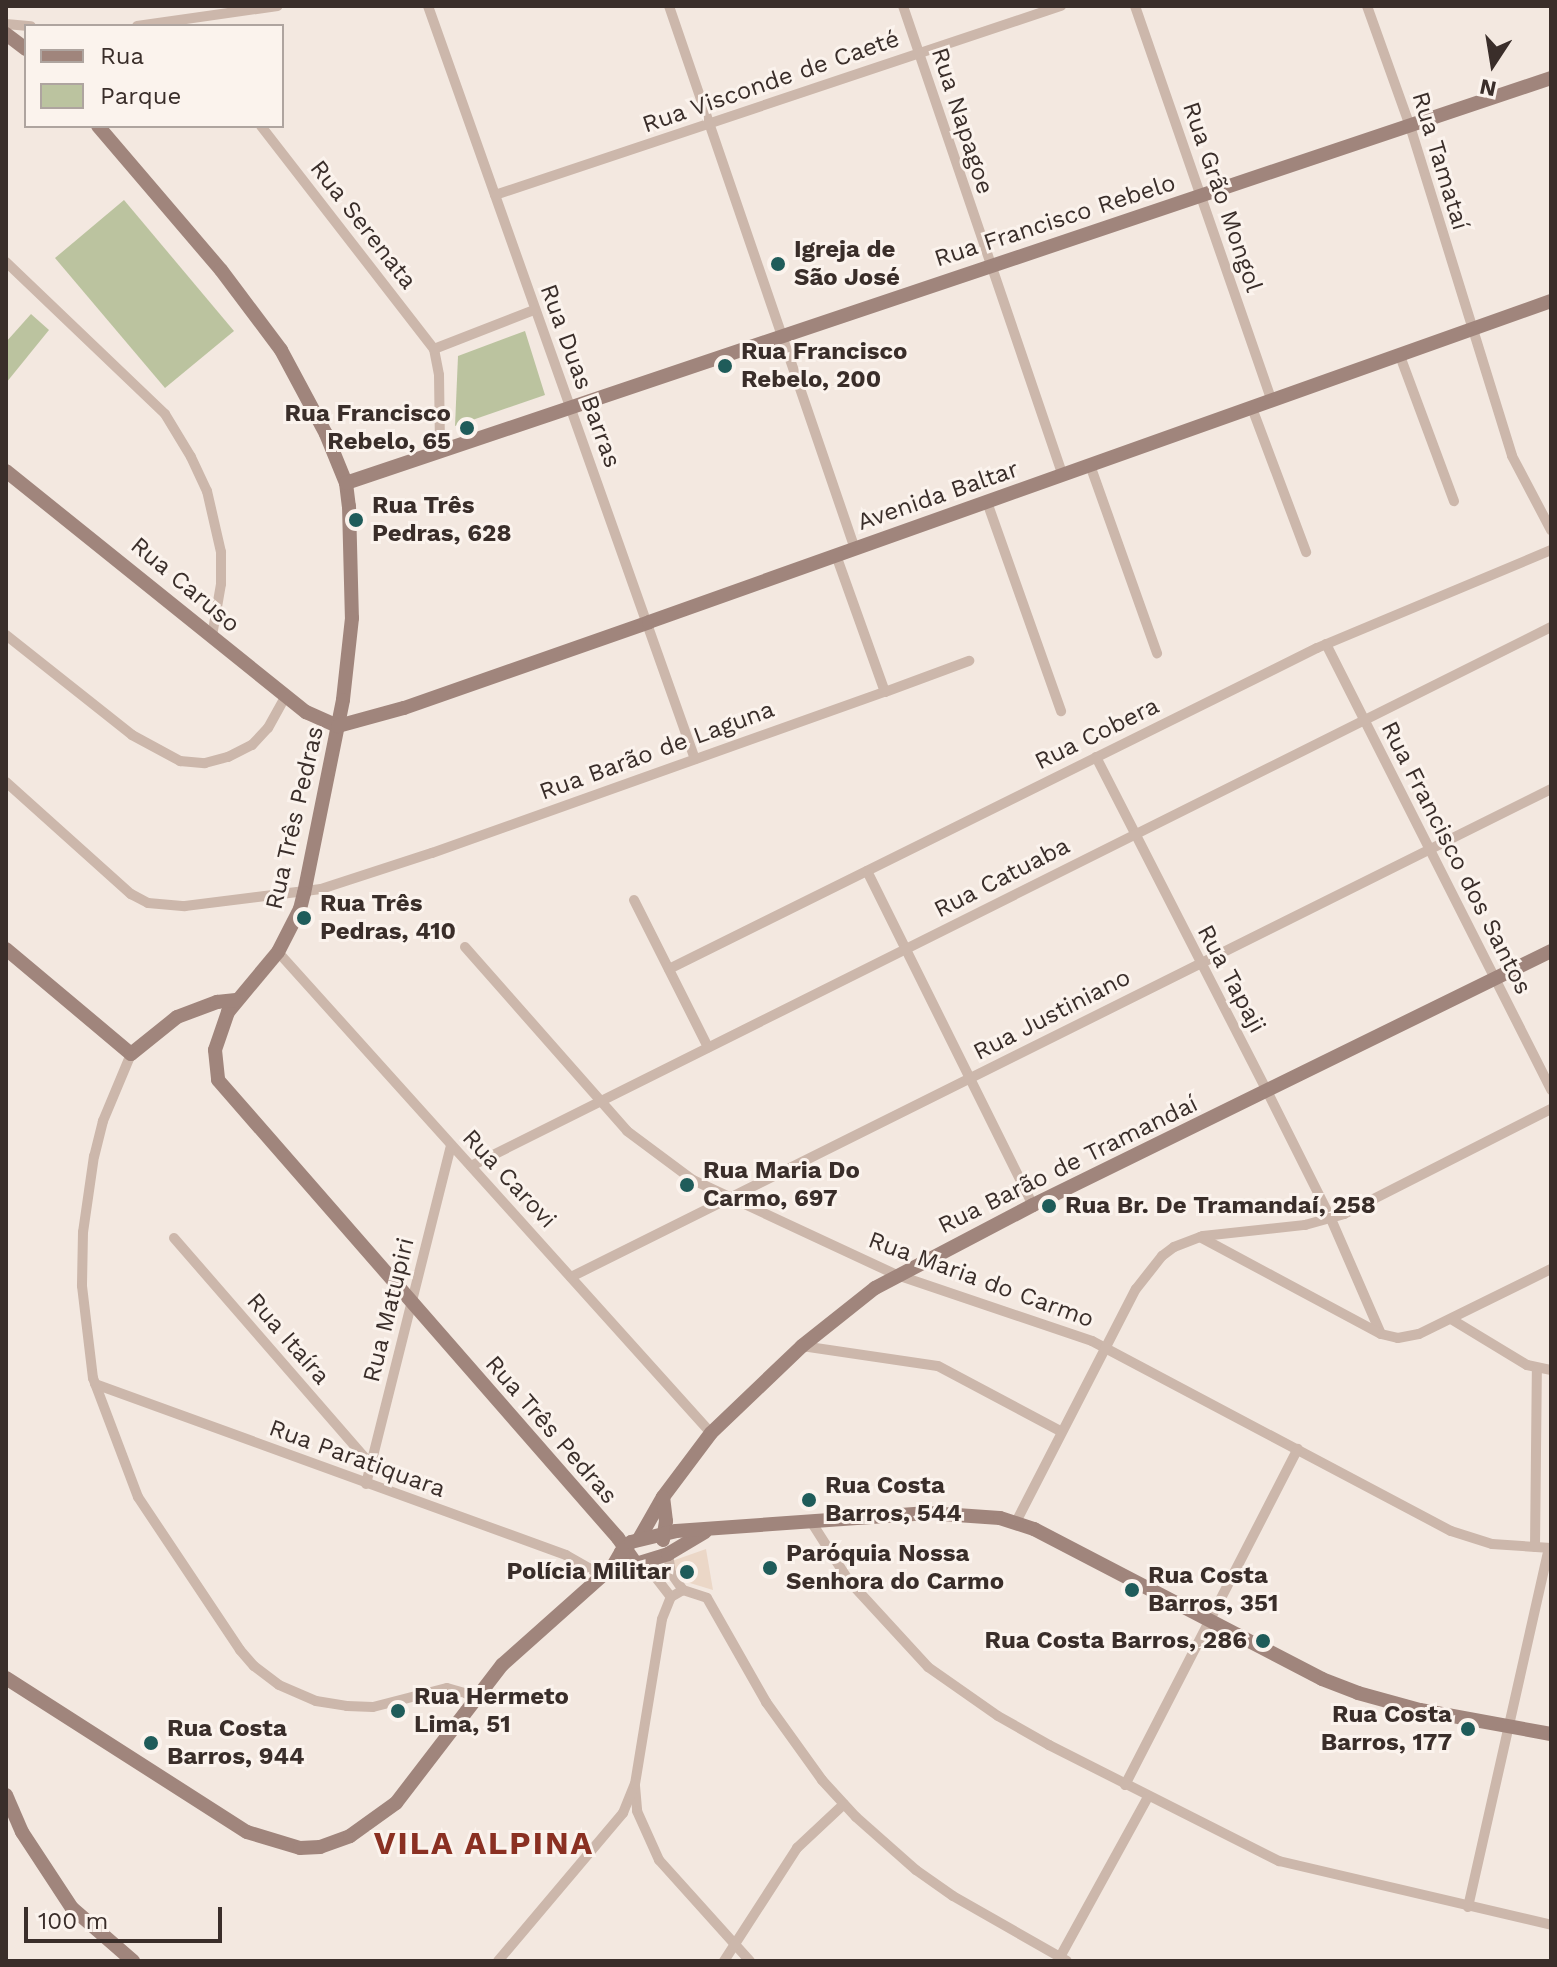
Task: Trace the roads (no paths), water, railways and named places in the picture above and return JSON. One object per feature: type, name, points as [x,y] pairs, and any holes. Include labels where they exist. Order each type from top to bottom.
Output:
[{"type":"street","points":[[180,23],[278,6]]},
{"type":"street","name":"Rua Duas Barras","points":[[428,6],[534,310],[649,622],[695,759]]},
{"type":"street","points":[[669,6],[855,549]]},
{"type":"street","name":"Rua Napagoe","points":[[903,6],[1063,475]]},
{"type":"street","name":"Rua Visconde de Caeté","points":[[495,195],[1061,6]]},
{"type":"street","name":"Rua Grão Mongol","points":[[1135,6],[1272,401]]},
{"type":"street","name":"Rua Tamataí","points":[[1367,6],[1410,126],[1470,329],[1512,456],[1551,530]]},
{"type":"street","points":[[6,34],[24,48]]},
{"type":"street","name":"Rua Francisco Rebelo","points":[[346,483],[1551,78]]},
{"type":"street","name":"Rua Três Pedras","points":[[100,128],[221,270],[281,350],[320,420],[346,483],[352,538],[352,618],[338,726],[304,893],[295,920],[278,952],[236,1000],[219,1033],[215,1050],[218,1080],[625,1547],[636,1564]]},
{"type":"street","name":"Rua Serenata","points":[[263,128],[434,349]]},
{"type":"street","points":[[6,262],[128,376],[165,414],[185,445],[207,491],[221,552],[221,584],[212,636]]},
{"type":"street","name":"Avenida Baltar","points":[[338,726],[404,708],[1551,301]]},
{"type":"street","points":[[440,451],[439,375],[434,349],[534,310]]},
{"type":"street","points":[[1400,356],[1454,501]]},
{"type":"street","points":[[1252,408],[1306,552]]},
{"type":"street","points":[[1090,465],[1157,653]]},
{"type":"street","name":"Rua Caruso","points":[[6,471],[306,712],[338,726]]},
{"type":"street","points":[[987,502],[1061,711]]},
{"type":"street","name":"Rua Cobera","points":[[669,969],[1326,644],[1551,550]]},
{"type":"street","points":[[836,555],[885,692]]},
{"type":"street","name":"Rua Catuaba","points":[[471,1166],[1551,627]]},
{"type":"street","points":[[6,635],[132,735],[180,761],[205,763],[228,757],[252,745],[268,728],[286,696]]},
{"type":"street","name":"Rua Francisco dos Santos","points":[[1326,644],[1427,850],[1551,1090]]},
{"type":"street","name":"Rua Barão de Laguna","points":[[6,782],[131,894],[148,903],[185,906],[304,893],[432,853],[969,661]]},
{"type":"street","name":"Rua Tapaji","points":[[1096,757],[1331,1219],[1381,1334]]},
{"type":"street","name":"Rua Justiniano","points":[[571,1277],[1551,789]]},
{"type":"street","points":[[867,871],[1033,1205]]},
{"type":"street","points":[[634,900],[708,1047]]},
{"type":"street","name":"Rua Maria do Carmo","points":[[465,947],[599,1102],[653,1154],[727,1199],[897,1275],[1052,1325],[1107,1348],[1451,1531],[1492,1544],[1550,1548]]},
{"type":"street","points":[[6,949],[131,1054]]},
{"type":"street","name":"Rua Barão de Tramandaí","points":[[639,1539],[663,1497],[711,1433],[802,1346],[855,1302],[897,1275],[1033,1205],[1551,951]]},
{"type":"street","name":"Rua Carovi","points":[[278,952],[711,1433]]},
{"type":"street","points":[[236,1000],[217,1002],[177,1017],[131,1054],[103,1121],[88,1187],[82,1286],[95,1384],[138,1497],[254,1666],[296,1693],[347,1706],[373,1707],[447,1688],[478,1697]]},
{"type":"street","points":[[1016,1522],[1146,1273],[1174,1247],[1200,1237],[1331,1219],[1551,1109]]},
{"type":"street","name":"Rua Matupiri","points":[[366,1484],[451,1145]]},
{"type":"street","points":[[1200,1237],[1381,1334],[1408,1338],[1551,1269]]},
{"type":"street","name":"Rua Itaíra","points":[[174,1238],[371,1465]]},
{"type":"street","points":[[1451,1319],[1537,1369],[1551,1370]]},
{"type":"street","points":[[802,1346],[930,1364],[1062,1432]]},
{"type":"street","points":[[1535,1547],[1537,1369]]},
{"type":"street","name":"Rua Paratiquara","points":[[95,1384],[608,1571]]},
{"type":"street","points":[[1125,1785],[1298,1449]]},
{"type":"street","points":[[636,1564],[659,1546],[665,1533],[663,1497]]},
{"type":"street","points":[[6,1678],[247,1832],[300,1848],[320,1847],[350,1836],[396,1803],[502,1665],[608,1571],[625,1547],[639,1539],[665,1533],[928,1513],[1016,1522],[1080,1550],[1322,1679],[1358,1693],[1420,1710],[1551,1734]]},
{"type":"street","points":[[812,1523],[849,1581],[928,1667],[998,1716],[1148,1797],[1279,1861],[1551,1925]]},
{"type":"street","points":[[608,1571],[668,1554],[705,1532]]},
{"type":"street","points":[[1468,1907],[1550,1548]]},
{"type":"street","points":[[668,1554],[671,1573],[683,1590]]},
{"type":"street","points":[[636,1564],[653,1574],[671,1597]]},
{"type":"street","points":[[750,1961],[659,1860],[637,1811],[635,1784],[662,1619],[671,1597],[683,1590],[701,1593],[766,1702],[844,1804],[916,1870],[953,1896],[1063,1959],[1148,1797]]},
{"type":"street","points":[[503,1959],[612,1829],[635,1784]]},
{"type":"street","points":[[6,1795],[22,1832],[72,1908],[133,1961]]},
{"type":"street","points":[[724,1961],[797,1848],[844,1804]]},
{"type":"place","name":"Igreja de São José","points":[[778,264]]},
{"type":"place","name":"Rua Francisco Rebelo, 200","points":[[725,366]]},
{"type":"place","name":"Rua Francisco Rebelo, 65","points":[[467,428]]},
{"type":"place","name":"Rua Três Pedras, 628","points":[[356,520]]},
{"type":"place","name":"Rua Três Pedras, 410","points":[[304,918]]},
{"type":"place","name":"Rua Maria Do Carmo, 697","points":[[687,1185]]},
{"type":"place","name":"Rua Br. De Tramandaí, 258","points":[[1049,1206]]},
{"type":"place","name":"Rua Costa Barros, 544","points":[[809,1500]]},
{"type":"place","name":"Paróquia Nossa Senhora do Carmo","points":[[770,1568]]},
{"type":"place","name":"Polícia Militar","points":[[687,1572]]},
{"type":"place","name":"Rua Costa Barros, 351","points":[[1132,1590]]},
{"type":"place","name":"Rua Costa Barros, 286","points":[[1263,1641]]},
{"type":"place","name":"Rua Hermeto Lima, 51","points":[[398,1711]]},
{"type":"place","name":"Rua Costa Barros, 177","points":[[1468,1729]]},
{"type":"place","name":"Rua Costa Barros, 944","points":[[151,1743]]},
{"type":"district","name":"VILA ALPINA","points":[[484,1843]]}]
